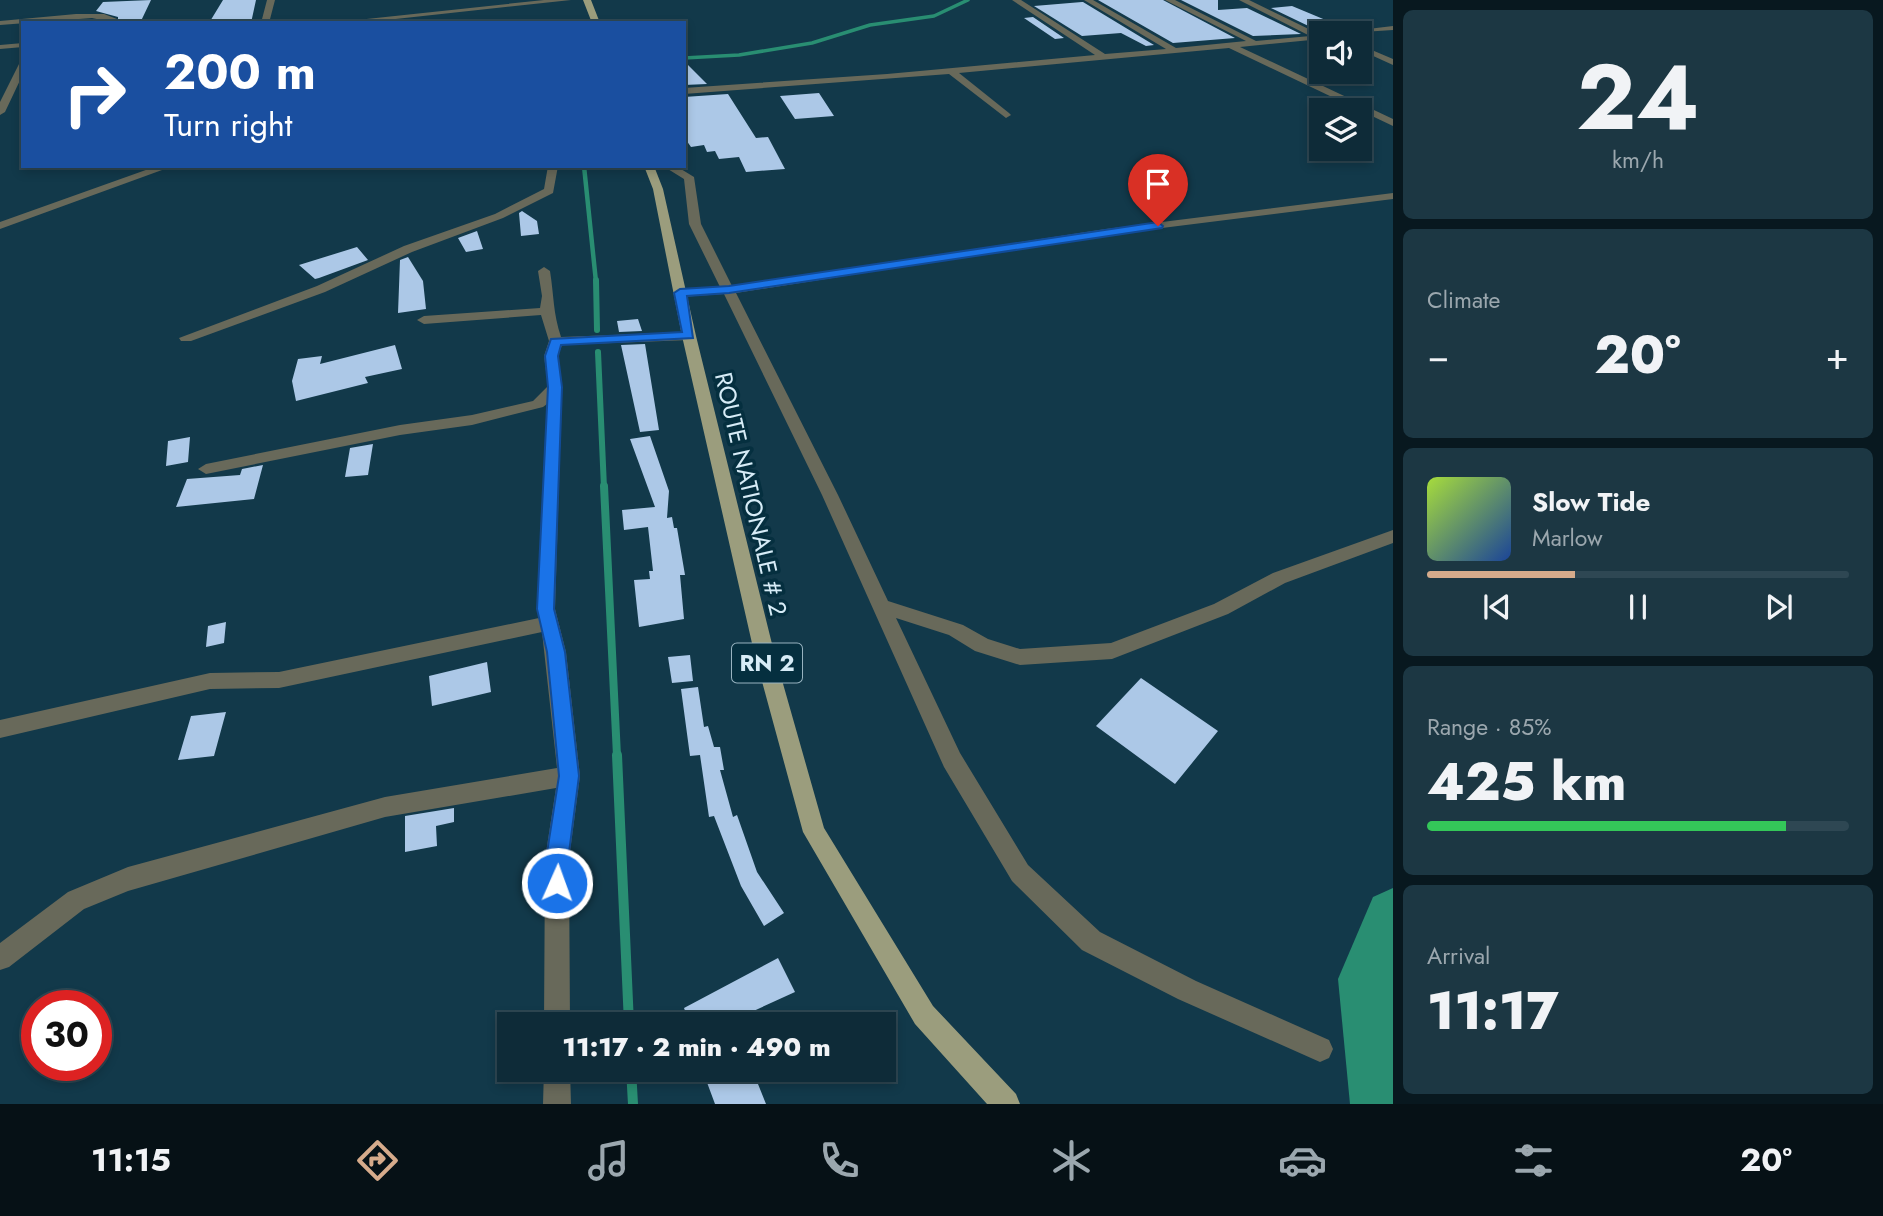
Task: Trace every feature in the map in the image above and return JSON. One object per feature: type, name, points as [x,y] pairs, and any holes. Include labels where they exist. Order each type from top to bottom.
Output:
[{"type":"main road","points":[[587,0],[595,21]]},
{"type":"main road","name":"ROUTE NATIONALE # 2","points":[[650,168],[658,189],[689,336],[764,652],[814,832],[924,1015],[1006,1104]]},
{"type":"street","points":[[266,21],[271,0]]},
{"type":"street","points":[[353,21],[568,0]]},
{"type":"street","points":[[1016,0],[1103,57]]},
{"type":"street","points":[[1088,0],[1174,50]]},
{"type":"street","points":[[1169,0],[1253,43]]},
{"type":"street","points":[[1243,0],[1309,32]]},
{"type":"street","points":[[27,21],[109,16],[112,21]]},
{"type":"street","points":[[0,23],[21,21]]},
{"type":"street","points":[[1372,30],[1393,28]]},
{"type":"street","points":[[686,91],[951,71],[1309,38]]},
{"type":"street","points":[[0,47],[21,45]]},
{"type":"street","points":[[1228,45],[1393,123]]},
{"type":"street","points":[[1372,52],[1393,62]]},
{"type":"street","points":[[0,112],[21,68]]},
{"type":"street","points":[[951,71],[1006,115]]},
{"type":"street","points":[[0,226],[162,168]]},
{"type":"street","points":[[186,338],[321,289],[408,249],[475,227],[538,198],[549,191],[553,168]]},
{"type":"street","points":[[672,168],[689,177],[695,224],[882,606],[953,760],[1020,873],[1091,941],[1187,990],[1320,1049]]},
{"type":"street","points":[[680,293],[729,290],[1106,232],[1393,196]]},
{"type":"street","points":[[544,271],[548,296],[546,311],[556,341],[551,356],[555,387],[546,609],[556,652],[569,776],[557,859],[557,1012]]},
{"type":"street","points":[[424,320],[546,311]]},
{"type":"street","points":[[556,341],[689,336]]},
{"type":"street","points":[[206,468],[400,430],[472,420],[538,404],[555,387]]},
{"type":"street","points":[[882,606],[956,630],[982,645],[1020,657],[1112,651],[1221,608],[1279,578],[1393,536]]},
{"type":"street","points":[[0,729],[210,681],[279,680],[549,623]]},
{"type":"street","points":[[0,958],[76,900],[128,879],[385,807],[569,776]]},
{"type":"street","points":[[557,1082],[557,1104]]},
{"type":"building","points":[[151,0],[141,21],[118,21],[118,17],[96,11],[103,2]]},
{"type":"building","points":[[223,0],[256,0],[251,21],[210,21]]},
{"type":"building","points":[[1098,0],[1163,0],[1235,38],[1173,43]]},
{"type":"building","points":[[1181,0],[1218,0],[1218,10],[1247,8],[1301,34],[1253,36]]},
{"type":"building","points":[[1082,2],[1154,45],[1146,46],[1121,33],[1082,36],[1034,6]]},
{"type":"building","points":[[1292,6],[1328,21],[1309,21],[1309,26],[1271,8]]},
{"type":"building","points":[[1033,17],[1064,38],[1055,39],[1024,18]]},
{"type":"building","points":[[686,63],[707,84],[686,85]]},
{"type":"building","points":[[819,93],[834,116],[795,119],[780,96]]},
{"type":"building","points":[[728,94],[756,138],[768,137],[785,169],[746,172],[739,157],[719,159],[715,151],[707,152],[704,145],[691,147],[686,140],[686,97]]},
{"type":"building","points":[[522,211],[537,221],[539,234],[521,236],[519,213]]},
{"type":"building","points":[[477,231],[483,249],[466,252],[458,238]]},
{"type":"building","points":[[357,247],[368,260],[319,278],[315,279],[299,265]]},
{"type":"building","points":[[408,257],[423,281],[426,309],[398,313],[400,260]]},
{"type":"building","points":[[638,319],[642,331],[619,332],[617,321]]},
{"type":"building","points":[[645,344],[659,430],[640,432],[621,345]]},
{"type":"building","points":[[395,345],[402,369],[365,377],[368,383],[296,401],[292,381],[298,359],[322,356],[320,364]]},
{"type":"building","points":[[650,436],[669,491],[667,518],[672,517],[674,528],[677,528],[685,575],[680,575],[684,619],[639,627],[634,580],[650,579],[649,571],[653,571],[648,527],[624,530],[622,510],[655,507],[630,439]]},
{"type":"building","points":[[190,437],[188,462],[166,466],[168,441]]},
{"type":"building","points":[[373,444],[368,475],[345,477],[350,448]]},
{"type":"building","points":[[263,465],[254,499],[176,507],[187,479],[240,475],[242,469]]},
{"type":"building","points":[[226,622],[224,643],[206,647],[208,626]]},
{"type":"building","points":[[690,655],[693,681],[672,683],[668,657]]},
{"type":"building","points":[[487,662],[491,692],[432,706],[429,676]]},
{"type":"building","points":[[1141,678],[1218,731],[1175,784],[1096,726]]},
{"type":"building","points":[[698,687],[704,727],[708,726],[714,747],[720,747],[724,770],[720,770],[733,817],[737,815],[757,872],[784,913],[764,926],[741,886],[714,816],[709,817],[700,755],[690,756],[681,689]]},
{"type":"building","points":[[226,712],[214,756],[178,760],[191,716]]},
{"type":"building","points":[[454,808],[454,822],[436,826],[437,846],[405,852],[405,816]]},
{"type":"building","points":[[778,958],[795,992],[751,1012],[686,1012],[684,1008]]},
{"type":"building","points":[[707,1082],[757,1082],[766,1104],[715,1104]]},
{"type":"waterway","points":[[686,58],[739,55],[812,43],[870,25],[934,16],[968,0]]},
{"type":"waterway","points":[[584,168],[596,282]]},
{"type":"waterway","points":[[596,280],[597,330]]},
{"type":"waterway","points":[[598,352],[604,488]]},
{"type":"waterway","points":[[604,486],[617,756]]},
{"type":"waterway","points":[[617,755],[628,1012]]},
{"type":"waterway","points":[[1383,1104],[1368,979],[1393,917]]},
{"type":"waterway","points":[[632,1082],[633,1104]]},
{"type":"route","points":[[557,883],[557,859],[569,776],[556,652],[546,609],[555,387],[551,356],[556,341],[599,337],[689,336],[680,293],[729,290],[1158,226]]}]
